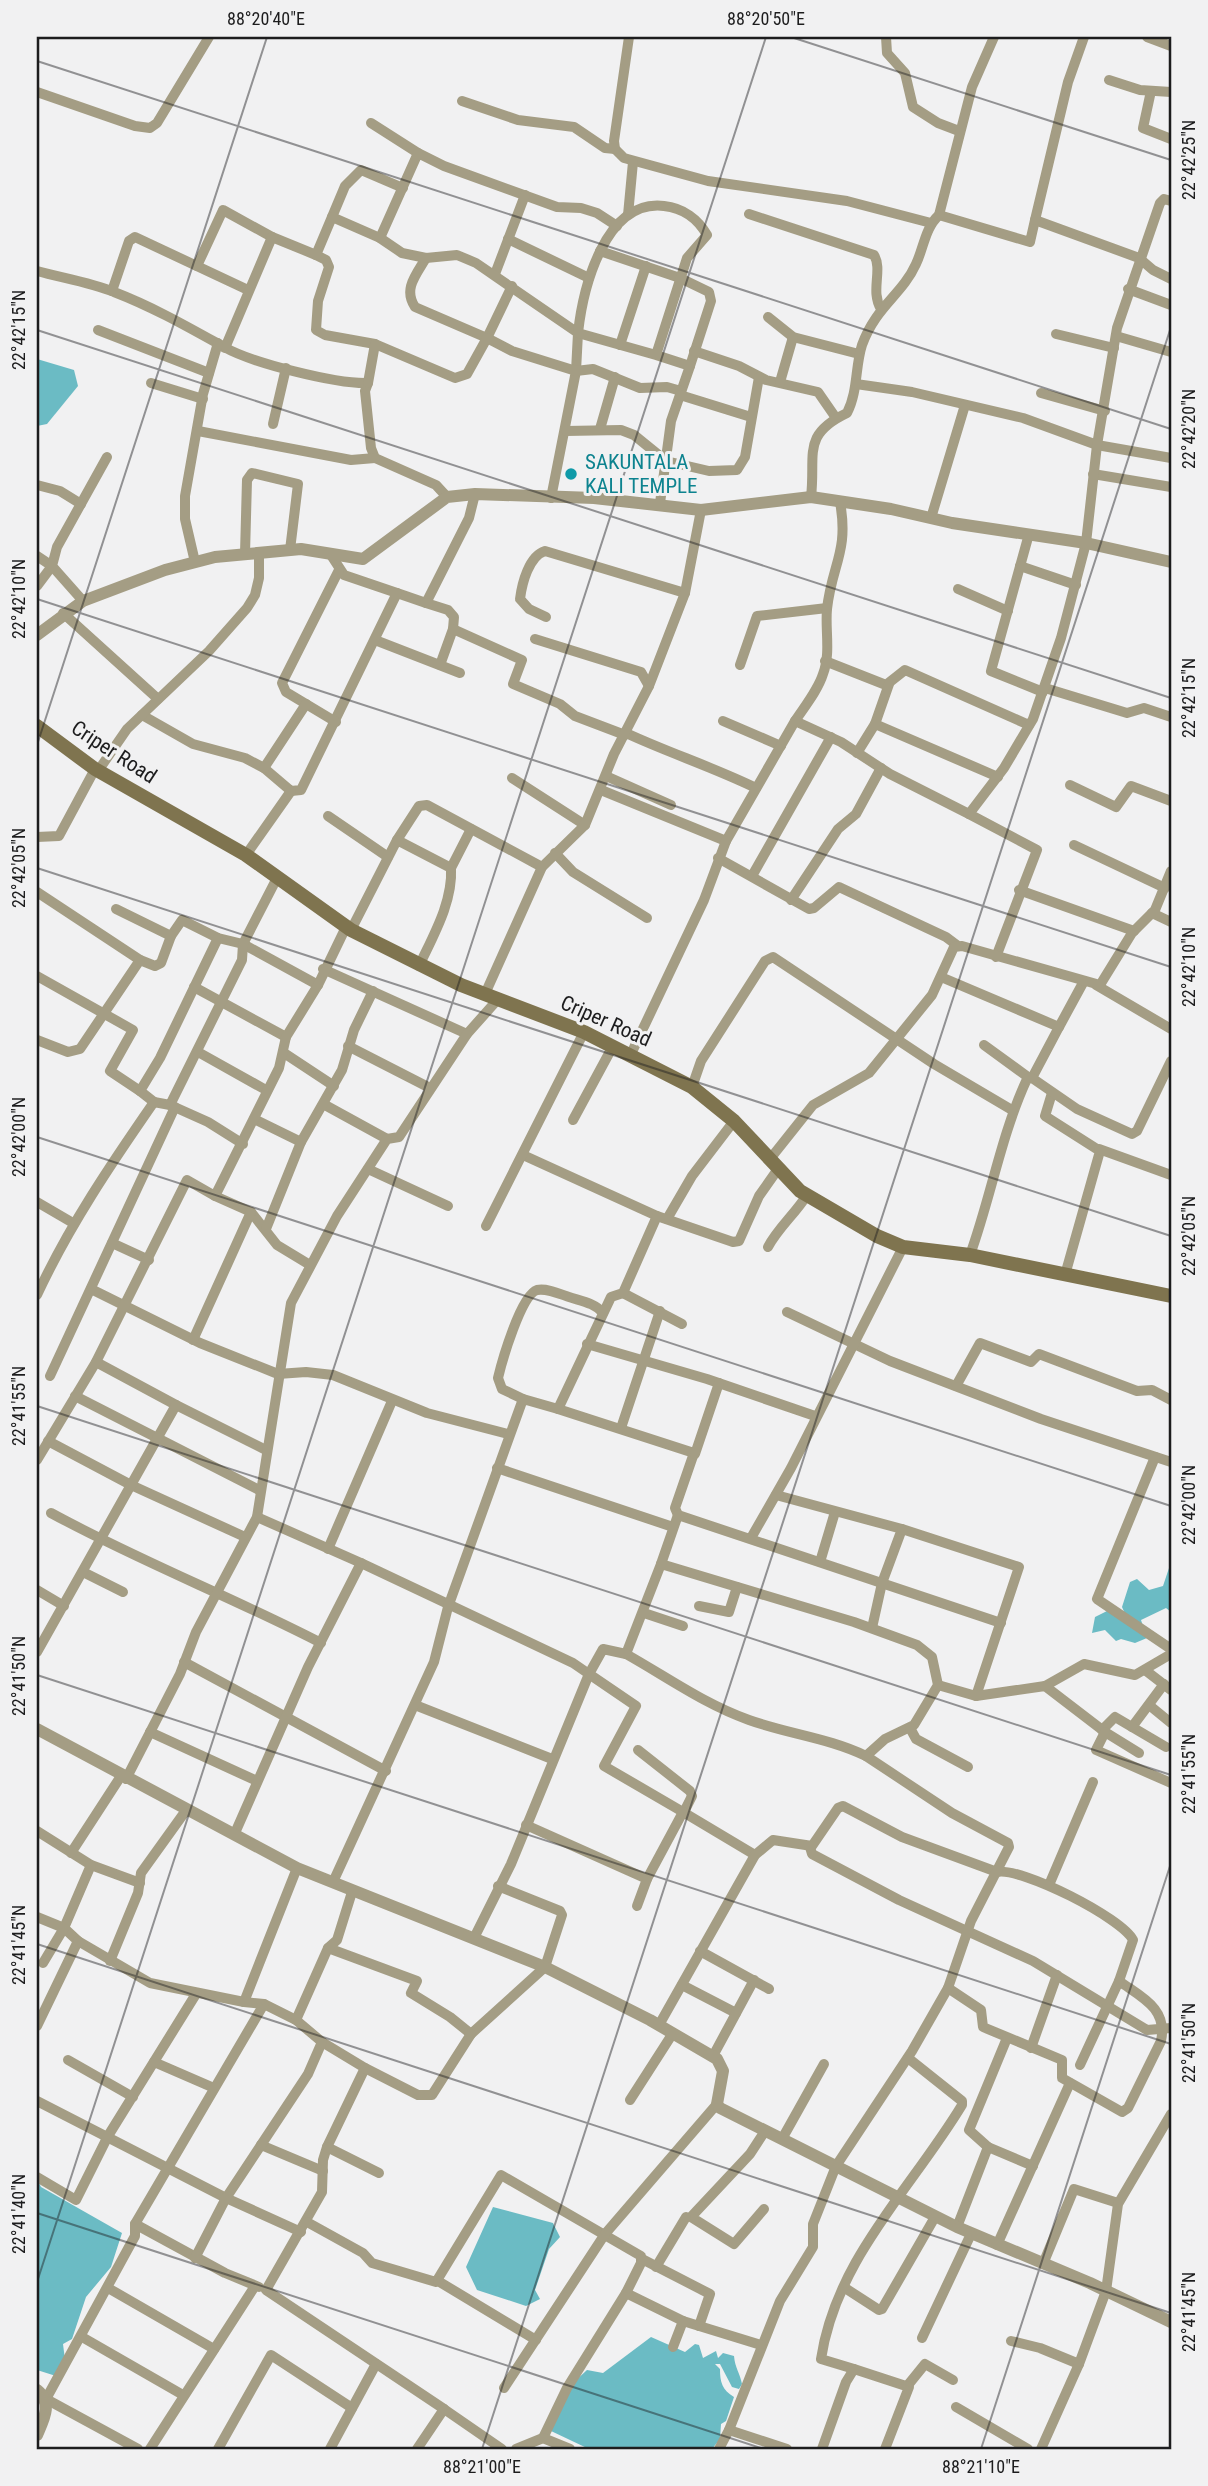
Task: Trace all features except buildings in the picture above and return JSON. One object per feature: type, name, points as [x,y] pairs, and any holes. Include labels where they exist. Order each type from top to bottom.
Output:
[{"type":"main road","name":"Criper Road","points":[[37,726],[97,770],[246,855],[348,929],[419,966],[584,1032],[692,1087],[734,1121],[807,1195],[877,1237],[903,1247],[970,1255],[1171,1296]]},
{"type":"street","points":[[37,92],[135,126],[150,128],[157,123],[209,37]]},
{"type":"street","points":[[615,149],[629,37]]},
{"type":"street","points":[[886,37],[887,53],[905,73],[913,107],[938,123],[959,131]]},
{"type":"street","points":[[811,497],[813,442],[826,423],[847,413],[856,384],[859,354],[873,318],[915,266],[935,219],[972,87],[994,37]]},
{"type":"street","points":[[462,101],[518,120],[574,127],[605,148],[615,149],[632,162],[708,181],[847,201],[1030,242],[1068,82],[1084,37]]},
{"type":"street","points":[[1147,37],[1171,46]]},
{"type":"street","points":[[1109,80],[1171,92]]},
{"type":"street","points":[[1151,90],[1143,128],[1171,139]]},
{"type":"street","points":[[371,123],[444,166],[557,207],[580,208],[597,213],[617,226]]},
{"type":"street","points":[[380,238],[418,153]]},
{"type":"street","points":[[628,215],[632,162]]},
{"type":"street","points":[[316,255],[345,186],[361,170],[403,188]]},
{"type":"street","points":[[495,274],[525,195]]},
{"type":"street","points":[[969,814],[998,777],[1029,725],[1044,690],[1086,543],[1097,445],[1116,336],[1128,289],[1160,201],[1171,201]]},
{"type":"street","points":[[551,498],[566,431],[576,371],[578,333],[589,278],[600,251],[617,226],[628,215],[648,204],[672,207],[698,221],[707,235],[687,258],[656,355]]},
{"type":"street","points":[[197,266],[223,210],[272,237],[316,255],[329,264],[318,301],[316,330],[325,335],[375,344],[455,378],[467,374],[512,286]]},
{"type":"street","points":[[749,214],[874,255],[877,261],[874,291],[881,309]]},
{"type":"street","points":[[332,217],[380,238],[402,253],[426,258],[457,254],[495,274],[578,333],[690,366]]},
{"type":"street","points":[[1035,220],[1139,258],[1153,270],[1171,279]]},
{"type":"street","points":[[195,562],[185,519],[186,496],[202,398],[209,373],[272,237]]},
{"type":"street","points":[[112,291],[131,238],[141,238],[248,290]]},
{"type":"street","points":[[508,239],[589,278]]},
{"type":"street","points":[[600,251],[680,278],[704,289],[711,296],[671,421],[660,503]]},
{"type":"street","points":[[426,258],[408,294],[415,307],[512,351],[576,371],[593,369],[645,389],[667,387],[751,417]]},
{"type":"street","points":[[620,345],[646,266]]},
{"type":"street","points":[[37,271],[112,291],[173,318],[222,346],[286,368],[353,383],[368,383]]},
{"type":"street","points":[[1128,289],[1171,305]]},
{"type":"street","points":[[768,317],[793,337],[859,354]]},
{"type":"street","points":[[98,330],[209,373]]},
{"type":"street","points":[[1056,334],[1114,348]]},
{"type":"street","points":[[1116,336],[1171,352]]},
{"type":"street","points":[[780,382],[793,337]]},
{"type":"street","points":[[375,344],[365,391],[370,448],[375,458]]},
{"type":"street","points":[[694,351],[738,366],[759,377],[818,392],[826,398],[836,418]]},
{"type":"street","points":[[273,424],[286,368]]},
{"type":"street","points":[[600,429],[615,377]]},
{"type":"street","points":[[566,431],[600,429],[627,432],[666,461],[709,471],[737,470],[745,457],[759,377]]},
{"type":"street","points":[[151,383],[202,398]]},
{"type":"street","points":[[856,384],[912,392],[1023,418],[1097,445],[1171,458]]},
{"type":"street","points":[[1041,393],[1105,411]]},
{"type":"street","points":[[931,518],[965,405]]},
{"type":"street","points":[[198,430],[351,460],[375,458],[436,485],[447,497]]},
{"type":"street","points":[[37,586],[52,566],[57,547],[107,457]]},
{"type":"street","points":[[244,554],[247,480],[252,473],[292,481],[298,485],[290,550]]},
{"type":"street","points":[[1093,474],[1171,486]]},
{"type":"street","points":[[37,485],[60,491],[81,504]]},
{"type":"street","points":[[426,603],[468,517],[475,494]]},
{"type":"street","points":[[37,635],[63,613],[83,601],[165,570],[195,562],[290,550],[363,559],[447,497],[475,494],[660,503],[701,509],[811,497],[1086,543],[1171,562]]},
{"type":"street","points":[[631,1054],[704,900],[726,841],[823,674],[827,608],[843,552],[844,530],[840,502]]},
{"type":"street","points":[[485,994],[542,867],[581,832],[649,685],[685,593],[701,509]]},
{"type":"street","points":[[1029,534],[991,671],[1044,690],[1127,713],[1144,708],[1171,717]]},
{"type":"street","points":[[546,617],[528,609],[520,599],[535,557],[545,551],[685,593]]},
{"type":"street","points":[[37,837],[59,836],[97,770],[127,729],[209,651],[247,608],[255,595],[259,579],[259,552]]},
{"type":"street","points":[[331,555],[340,570],[361,582],[452,613],[453,629],[440,665]]},
{"type":"street","points":[[37,556],[52,566],[83,601]]},
{"type":"street","points":[[1020,566],[1076,585]]},
{"type":"street","points":[[336,722],[286,692],[282,683],[340,570]]},
{"type":"street","points":[[958,589],[1008,611]]},
{"type":"street","points":[[142,715],[192,744],[223,750],[264,768],[297,792],[304,786],[397,593]]},
{"type":"street","points":[[740,665],[757,616],[827,608]]},
{"type":"street","points":[[63,613],[158,699]]},
{"type":"street","points":[[453,629],[522,660],[513,684],[560,704],[575,716],[678,757],[708,765],[757,788]]},
{"type":"street","points":[[536,639],[641,672],[649,685]]},
{"type":"street","points":[[375,640],[460,673]]},
{"type":"street","points":[[825,661],[879,683],[889,684]]},
{"type":"street","points":[[857,753],[875,724],[889,684],[901,670],[1029,725]]},
{"type":"street","points":[[264,768],[306,704]]},
{"type":"street","points":[[723,721],[781,746]]},
{"type":"street","points":[[795,721],[831,737],[881,768],[1036,849],[996,957]]},
{"type":"street","points":[[875,724],[998,777]]},
{"type":"street","points":[[752,876],[831,737]]},
{"type":"street","points":[[790,900],[838,829],[856,814],[881,768]]},
{"type":"street","points":[[606,776],[671,805]]},
{"type":"street","points":[[512,778],[585,825]]},
{"type":"street","points":[[1070,785],[1116,807],[1131,786],[1171,801]]},
{"type":"street","points":[[246,855],[291,790]]},
{"type":"street","points":[[601,790],[726,841]]},
{"type":"street","points":[[215,1196],[243,1144],[284,1053],[286,1037],[397,840],[422,805],[433,807],[542,867]]},
{"type":"street","points":[[328,816],[388,857]]},
{"type":"street","points":[[419,966],[443,911],[451,885],[451,868],[471,829]]},
{"type":"street","points":[[397,840],[451,868]]},
{"type":"street","points":[[1074,845],[1165,888]]},
{"type":"street","points":[[555,853],[573,872],[647,918]]},
{"type":"street","points":[[719,858],[790,900],[813,909],[839,887],[946,937],[958,946],[1096,985],[1171,1028]]},
{"type":"street","points":[[1096,985],[1105,979],[1133,931],[1152,913],[1171,871]]},
{"type":"street","points":[[50,1377],[172,1106],[242,960],[243,944],[277,878]]},
{"type":"street","points":[[1019,890],[1133,931]]},
{"type":"street","points":[[37,892],[140,960],[159,966],[171,936],[182,920],[218,938],[243,944],[317,985]]},
{"type":"street","points":[[116,909],[171,936]]},
{"type":"street","points":[[1152,913],[1171,922]]},
{"type":"street","points":[[140,1091],[160,1058],[218,938]]},
{"type":"street","points":[[523,1155],[662,1217],[733,1242],[739,1241],[774,1164],[813,1105],[869,1073],[925,1004],[941,977],[950,951],[958,946]]},
{"type":"street","points":[[692,1087],[701,1061],[768,958],[778,959],[963,1083],[1012,1111]]},
{"type":"street","points":[[37,1040],[58,1049],[75,1051],[87,1041],[140,960]]},
{"type":"street","points":[[323,969],[467,1034]]},
{"type":"street","points":[[37,976],[134,1030],[110,1071],[154,1102],[172,1106],[208,1122],[243,1144]]},
{"type":"street","points":[[941,977],[1059,1027]]},
{"type":"street","points":[[970,1255],[988,1205],[1012,1111],[1084,981]]},
{"type":"street","points":[[194,987],[223,1000],[286,1037]]},
{"type":"street","points":[[266,1229],[302,1142],[334,1086],[373,990]]},
{"type":"street","points":[[325,1105],[387,1139],[399,1137],[467,1034],[499,998]]},
{"type":"street","points":[[486,1226],[523,1155],[546,1102],[584,1032]]},
{"type":"street","points":[[984,1045],[1052,1093],[1100,1121],[1135,1133],[1171,1061]]},
{"type":"street","points":[[348,1046],[430,1088]]},
{"type":"street","points":[[573,1120],[613,1046]]},
{"type":"street","points":[[198,1052],[266,1090]]},
{"type":"street","points":[[284,1053],[334,1086]]},
{"type":"street","points":[[1052,1093],[1045,1116],[1099,1149],[1171,1175]]},
{"type":"street","points":[[37,1293],[73,1223],[154,1102]]},
{"type":"street","points":[[254,1119],[302,1142]]},
{"type":"street","points":[[623,1293],[662,1217],[734,1121]]},
{"type":"street","points":[[71,1853],[124,1777],[150,1732],[257,1517],[291,1303],[310,1265],[387,1139]]},
{"type":"street","points":[[1065,1275],[1099,1149]]},
{"type":"street","points":[[369,1169],[448,1206]]},
{"type":"street","points":[[37,1460],[96,1362],[187,1180],[251,1212],[277,1245],[310,1265]]},
{"type":"street","points":[[768,1247],[776,1231],[792,1218],[807,1195]]},
{"type":"street","points":[[37,1202],[73,1223]]},
{"type":"street","points":[[193,1340],[251,1212]]},
{"type":"street","points":[[112,1243],[149,1260]]},
{"type":"street","points":[[751,1538],[776,1495],[814,1416],[903,1247]]},
{"type":"street","points":[[91,1289],[193,1340],[278,1374],[306,1372],[333,1375],[392,1401],[508,1434]]},
{"type":"street","points":[[603,1313],[590,1304],[548,1290],[530,1294],[523,1306],[498,1378],[502,1389],[523,1399],[695,1454]]},
{"type":"street","points":[[558,1409],[587,1344],[613,1295],[623,1293],[682,1324]]},
{"type":"street","points":[[621,1429],[660,1311]]},
{"type":"street","points":[[787,1312],[890,1361],[1171,1462]]},
{"type":"street","points":[[957,1386],[980,1343],[1031,1362],[1039,1354],[1137,1391],[1152,1390],[1171,1400]]},
{"type":"street","points":[[587,1344],[719,1383],[814,1416]]},
{"type":"street","points":[[96,1362],[266,1450]]},
{"type":"street","points":[[626,1654],[644,1613],[674,1527],[678,1515],[675,1508],[719,1383]]},
{"type":"street","points":[[75,1396],[260,1490]]},
{"type":"street","points":[[333,1882],[434,1662],[448,1607],[508,1434],[523,1399]]},
{"type":"street","points":[[328,1549],[392,1401]]},
{"type":"street","points":[[37,1652],[177,1405]]},
{"type":"street","points":[[48,1441],[131,1485],[245,1537]]},
{"type":"street","points":[[939,1685],[976,1696],[1045,1686],[1084,1664],[1132,1675],[1145,1670],[1171,1651],[1097,1600],[1155,1457]]},
{"type":"street","points":[[497,1468],[674,1527]]},
{"type":"street","points":[[776,1495],[902,1529],[1019,1567],[976,1696]]},
{"type":"street","points":[[820,1562],[835,1512]]},
{"type":"street","points":[[51,1513],[101,1541],[321,1643]]},
{"type":"street","points":[[678,1515],[1001,1623]]},
{"type":"street","points":[[257,1517],[361,1563],[448,1607],[573,1662],[636,1706],[604,1766],[755,1855]]},
{"type":"street","points":[[872,1628],[882,1583],[902,1529]]},
{"type":"street","points":[[235,1833],[286,1715],[361,1563]]},
{"type":"street","points":[[661,1564],[872,1628],[927,1651],[935,1665],[939,1685],[910,1728],[885,1739],[866,1756]]},
{"type":"street","points":[[83,1572],[124,1592]]},
{"type":"street","points":[[699,1606],[729,1612],[737,1587]]},
{"type":"street","points":[[37,1590],[64,1606]]},
{"type":"street","points":[[644,1613],[682,1626]]},
{"type":"street","points":[[474,1938],[511,1864],[552,1759],[589,1674],[603,1649],[626,1654],[728,1712],[841,1744],[866,1756],[952,1813],[1007,1843],[1008,1849],[967,1933],[948,1988],[908,2058],[836,2166],[813,2224],[813,2247],[788,2286],[719,2449]]},
{"type":"street","points":[[184,1662],[386,1771]]},
{"type":"street","points":[[1132,1727],[1168,1687],[1145,1670]]},
{"type":"street","points":[[1045,1686],[1104,1731],[1139,1753]]},
{"type":"street","points":[[415,1705],[552,1759]]},
{"type":"street","points":[[1149,1705],[1171,1723]]},
{"type":"street","points":[[1167,1747],[1114,1717],[1096,1750],[1171,1783]]},
{"type":"street","points":[[910,1728],[920,1742],[968,1767]]},
{"type":"street","points":[[37,1729],[297,1868],[545,1968],[659,2025],[713,2056],[723,2071],[717,2104],[605,2234],[504,2388]]},
{"type":"street","points":[[150,1732],[257,1781]]},
{"type":"street","points":[[636,1906],[692,1796],[690,1791],[638,1750]]},
{"type":"street","points":[[1049,1885],[1093,1782]]},
{"type":"street","points":[[810,1847],[843,1806],[902,1837],[996,1872],[1006,1871],[1049,1885],[1132,1936],[1119,1981],[1080,2066]]},
{"type":"street","points":[[110,1961],[146,1864],[187,1809]]},
{"type":"street","points":[[526,1825],[648,1880]]},
{"type":"street","points":[[37,1831],[91,1865],[140,1883]]},
{"type":"street","points":[[659,2025],[755,1855],[773,1840],[810,1847]]},
{"type":"street","points":[[810,1847],[812,1854],[834,1867],[1057,1975],[1147,2030],[1167,2029]]},
{"type":"street","points":[[43,1964],[64,1928],[91,1865]]},
{"type":"street","points":[[244,2002],[297,1868]]},
{"type":"street","points":[[37,1917],[64,1928],[78,1941],[150,1983],[196,1994],[264,2004],[296,2020],[322,2042],[365,2068],[418,2095],[432,2095],[471,2034],[545,1968],[561,1912],[498,1886]]},
{"type":"street","points":[[296,2020],[328,1948],[337,1940],[352,1892]]},
{"type":"street","points":[[37,2026],[78,1941]]},
{"type":"street","points":[[328,1948],[417,1981],[411,1993],[450,2017],[471,2034]]},
{"type":"street","points":[[700,1951],[769,1989]]},
{"type":"street","points":[[1031,2048],[1057,1975]]},
{"type":"street","points":[[713,2056],[754,1980]]},
{"type":"street","points":[[1119,1981],[1154,2004],[1167,2029]]},
{"type":"street","points":[[682,1985],[736,2013]]},
{"type":"street","points":[[948,1988],[981,2010],[981,2026],[1062,2060],[1061,2077],[1119,2111],[1125,2111],[1167,2029]]},
{"type":"street","points":[[37,2177],[76,2200],[108,2136],[196,1994]]},
{"type":"street","points":[[37,2435],[45,2417],[41,2394],[82,2337],[135,2236],[135,2224],[264,2004]]},
{"type":"street","points":[[630,2099],[673,2033]]},
{"type":"street","points":[[1007,2038],[970,2127],[988,2147],[1033,2166]]},
{"type":"street","points":[[195,2258],[226,2198],[308,2074],[322,2042]]},
{"type":"street","points":[[908,2058],[962,2104],[896,2197],[856,2263],[821,2359],[908,2385]]},
{"type":"street","points":[[68,2060],[133,2097]]},
{"type":"street","points":[[154,2062],[214,2088]]},
{"type":"street","points":[[782,2139],[824,2064]]},
{"type":"street","points":[[266,2290],[307,2222],[324,2187],[323,2171],[327,2147],[365,2068]]},
{"type":"street","points":[[997,2245],[1070,2083]]},
{"type":"street","points":[[37,2102],[226,2198],[301,2232]]},
{"type":"street","points":[[717,2104],[935,2217],[1171,2322]]},
{"type":"street","points":[[1041,2449],[1079,2364],[1106,2291],[1118,2203],[1167,2129],[1171,2114]]},
{"type":"street","points":[[764,2209],[734,2244],[691,2217],[750,2154],[765,2131]]},
{"type":"street","points":[[261,2145],[323,2171]]},
{"type":"street","points":[[327,2147],[379,2173]]},
{"type":"street","points":[[957,2227],[988,2147]]},
{"type":"street","points":[[438,2281],[499,2175],[605,2234],[656,2267],[710,2294],[699,2326]]},
{"type":"street","points":[[1043,2264],[1074,2189],[1118,2203]]},
{"type":"street","points":[[656,2267],[686,2217]]},
{"type":"street","points":[[845,2288],[881,2310],[935,2217]]},
{"type":"street","points":[[307,2222],[363,2253],[372,2263],[438,2281],[536,2340]]},
{"type":"street","points":[[135,2224],[195,2258],[266,2290],[502,2449]]},
{"type":"street","points":[[922,2338],[971,2234]]},
{"type":"street","points":[[516,2449],[543,2438],[567,2388],[626,2293],[642,2259]]},
{"type":"street","points":[[150,2449],[255,2286]]},
{"type":"street","points":[[108,2288],[214,2349]]},
{"type":"street","points":[[626,2293],[683,2321],[761,2345]]},
{"type":"street","points":[[673,2347],[683,2321]]},
{"type":"street","points":[[82,2337],[183,2395]]},
{"type":"street","points":[[1011,2341],[1040,2348],[1079,2364]]},
{"type":"street","points":[[221,2448],[271,2355],[276,2355],[352,2408]]},
{"type":"street","points":[[330,2449],[376,2364]]},
{"type":"street","points":[[885,2449],[908,2385],[925,2364],[953,2380]]},
{"type":"street","points":[[822,2449],[846,2382],[854,2369]]},
{"type":"street","points":[[41,2394],[138,2449]]},
{"type":"street","points":[[956,2407],[1028,2449]]},
{"type":"street","points":[[416,2449],[444,2409]]},
{"type":"street","points":[[729,2430],[787,2449]]},
{"type":"street","points":[[543,2438],[570,2449]]},
{"type":"water","points":[[37,359],[74,370],[78,386],[47,424],[37,426]]},
{"type":"water","points":[[1171,1562],[1171,1612],[1166,1608],[1141,1620],[1147,1638],[1135,1643],[1121,1639],[1116,1641],[1105,1630],[1092,1633],[1095,1617],[1107,1611],[1126,1616],[1122,1607],[1130,1582],[1137,1579],[1149,1590],[1163,1586]]},
{"type":"water","points":[[37,2179],[41,2187],[122,2233],[111,2267],[86,2297],[72,2339],[63,2344],[65,2360],[56,2376],[37,2370]]},
{"type":"water","points":[[493,2207],[553,2223],[560,2237],[549,2249],[535,2290],[540,2299],[526,2306],[477,2290],[466,2267]]},
{"type":"water","points":[[651,2337],[685,2352],[695,2344],[699,2345],[703,2358],[716,2351],[718,2358],[723,2353],[734,2356],[742,2384],[739,2389],[732,2387],[720,2364],[715,2364],[720,2369],[724,2388],[734,2397],[726,2421],[721,2424],[720,2439],[712,2449],[589,2449],[551,2431],[573,2383],[587,2370],[603,2373]]},
{"type":"place","name":"SAKUNTALA KALI TEMPLE","points":[[571,474]]}]
